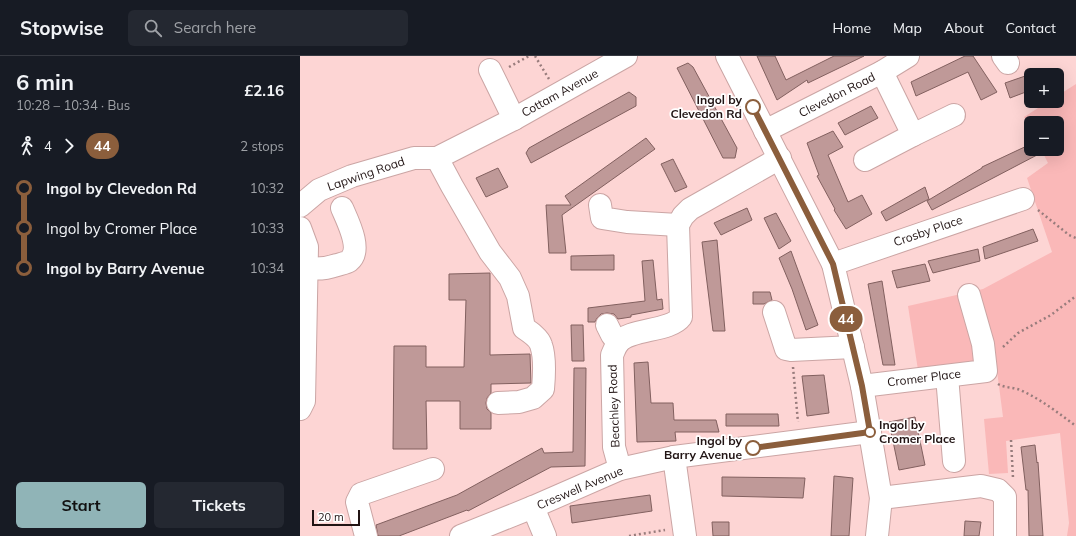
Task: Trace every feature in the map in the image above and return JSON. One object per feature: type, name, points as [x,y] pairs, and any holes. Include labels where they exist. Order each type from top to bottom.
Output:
[{"type":"street","name":"Cottam Avenue","points":[[437,158],[514,119],[626,56]]},
{"type":"street","points":[[727,56],[833,264],[862,386],[881,498],[876,536]]},
{"type":"street","name":"Clevedon Road","points":[[765,131],[882,72],[908,56]]},
{"type":"street","points":[[882,72],[913,135]]},
{"type":"street","name":"Cottam Avenue","points":[[492,73],[514,119]]},
{"type":"street","points":[[865,160],[954,115]]},
{"type":"street","name":"Lapwing Road","points":[[300,206],[319,190],[352,176],[414,158],[437,158]]},
{"type":"street","points":[[437,158],[490,252],[510,278],[518,296],[524,328],[535,337],[541,345],[544,389],[533,398],[519,402],[498,403]]},
{"type":"street","points":[[607,325],[618,343],[630,336],[674,322],[680,317],[678,226],[683,216],[690,209],[780,158]]},
{"type":"street","name":"Crosby Place","points":[[833,264],[1023,199]]},
{"type":"street","points":[[600,205],[602,218],[627,222],[678,226]]},
{"type":"street","points":[[304,267],[332,267],[349,261],[354,253],[353,236],[342,208]]},
{"type":"street","points":[[300,228],[308,247],[304,267],[304,401],[300,409]]},
{"type":"street","points":[[969,295],[982,344],[986,371]]},
{"type":"street","points":[[774,312],[786,349],[853,347]]},
{"type":"street","name":"Beachley Road","points":[[618,343],[612,355],[614,447],[620,469]]},
{"type":"street","name":"Cromer Place","points":[[862,386],[986,371]]},
{"type":"street","points":[[947,376],[954,460]]},
{"type":"street","name":"Creswell Avenue","points":[[461,536],[533,507],[620,469],[674,457],[870,432]]},
{"type":"street","points":[[674,457],[684,532]]},
{"type":"street","points":[[366,536],[357,502],[361,494],[432,468]]},
{"type":"street","points":[[881,498],[981,486],[998,490],[1005,497],[1005,536]]},
{"type":"street","points":[[533,507],[544,536]]},
{"type":"path","points":[[492,73],[529,56]]},
{"type":"path","points":[[535,56],[558,94]]},
{"type":"path","points":[[1023,199],[1069,235],[1076,238]]},
{"type":"path","points":[[1076,296],[1051,315],[1018,333],[1001,348],[986,371],[999,385],[1018,389],[1036,398],[1056,410],[1076,426]]},
{"type":"path","points":[[791,350],[799,441]]},
{"type":"path","points":[[1005,497],[1014,486],[1011,440]]},
{"type":"path","points":[[630,536],[684,532]]},
{"type":"shaded area","points":[[1076,84],[1076,536],[1067,536],[1069,523],[1060,433],[1006,441],[1008,473],[989,474],[984,419],[1003,417],[996,363],[918,370],[908,306],[983,289],[1052,252],[1027,178],[1048,163],[1044,156],[1064,156],[1064,116],[1026,116],[1038,108],[1064,108],[1064,92]]},
{"type":"building","points":[[757,56],[775,56],[786,80],[834,56],[864,56],[808,83],[807,80],[777,100]]},
{"type":"building","points":[[965,56],[973,56],[997,92],[981,100],[968,72],[916,96],[911,82]]},
{"type":"building","points":[[688,63],[693,67],[737,148],[735,158],[723,158],[677,68]]},
{"type":"building","points":[[1024,76],[1024,93],[1010,98],[1005,83]]},
{"type":"building","points":[[629,92],[636,97],[636,106],[531,163],[526,153],[529,148]]},
{"type":"building","points":[[871,106],[878,118],[845,135],[838,123]]},
{"type":"building","points":[[833,131],[843,147],[828,155],[848,202],[862,195],[872,214],[846,229],[834,210],[835,209],[817,176],[819,175],[807,143]]},
{"type":"building","points":[[646,138],[655,149],[562,215],[566,253],[549,253],[546,205],[571,205],[565,196]]},
{"type":"building","points":[[1024,147],[1024,156],[1035,156],[932,210],[927,201],[982,167]]},
{"type":"building","points":[[673,159],[687,187],[675,192],[661,164]]},
{"type":"building","points":[[498,168],[508,187],[486,197],[476,178]]},
{"type":"building","points":[[925,187],[929,199],[886,221],[881,212]]},
{"type":"building","points":[[747,208],[752,220],[721,235],[714,223]]},
{"type":"building","points":[[776,213],[791,241],[779,249],[764,218]]},
{"type":"building","points":[[1033,229],[1038,241],[985,259],[983,247]]},
{"type":"building","points":[[717,240],[725,331],[713,331],[702,242]]},
{"type":"building","points":[[978,249],[980,261],[933,273],[928,261]]},
{"type":"building","points":[[791,251],[818,325],[806,330],[792,289],[779,258]]},
{"type":"building","points":[[614,255],[614,270],[571,270],[571,256]]},
{"type":"building","points":[[653,260],[657,300],[662,299],[663,309],[618,319],[614,314],[601,314],[595,322],[588,322],[588,308],[645,301],[642,261]]},
{"type":"building","points":[[925,264],[930,281],[897,288],[892,271]]},
{"type":"building","points":[[490,273],[490,355],[530,354],[531,383],[491,384],[491,393],[487,398],[486,403],[487,409],[491,413],[491,429],[460,429],[460,401],[426,401],[427,449],[393,449],[394,346],[426,346],[426,367],[464,367],[466,300],[449,300],[449,274]]},
{"type":"building","points":[[882,281],[895,365],[883,365],[868,284]]},
{"type":"building","points":[[753,292],[770,292],[772,300],[764,304],[753,304]]},
{"type":"building","points":[[571,325],[583,325],[584,361],[572,361]]},
{"type":"building","points":[[648,362],[651,403],[673,403],[674,420],[716,420],[719,432],[675,432],[676,441],[637,442],[634,363]]},
{"type":"building","points":[[574,368],[586,368],[585,466],[551,467],[468,511],[467,510],[399,536],[378,536],[376,525],[457,495],[542,448],[544,453],[573,452]]},
{"type":"building","points":[[824,375],[829,413],[807,416],[802,376]]},
{"type":"building","points":[[726,414],[778,414],[779,426],[726,426]]},
{"type":"building","points":[[915,417],[925,465],[899,470],[889,422]]},
{"type":"building","points":[[1035,445],[1037,463],[1038,462],[1043,536],[1029,536],[1028,490],[1026,490],[1021,447]]},
{"type":"building","points":[[834,476],[853,478],[849,536],[831,536]]},
{"type":"building","points":[[722,477],[805,478],[803,498],[722,496]]},
{"type":"building","points":[[650,495],[652,511],[572,523],[570,506]]},
{"type":"building","points":[[965,521],[981,522],[979,536],[964,536]]},
{"type":"building","points":[[712,522],[729,522],[729,536],[713,536]]},
{"type":"bus line","name":"44","points":[[753,107],[833,264],[862,386],[870,432],[753,448]]},
{"type":"place","name":"Ingol by Clevedon Rd","points":[[753,107]]},
{"type":"place","name":"Ingol by Cromer Place","points":[[870,432]]},
{"type":"place","name":"Ingol by Barry Avenue","points":[[753,448]]}]
